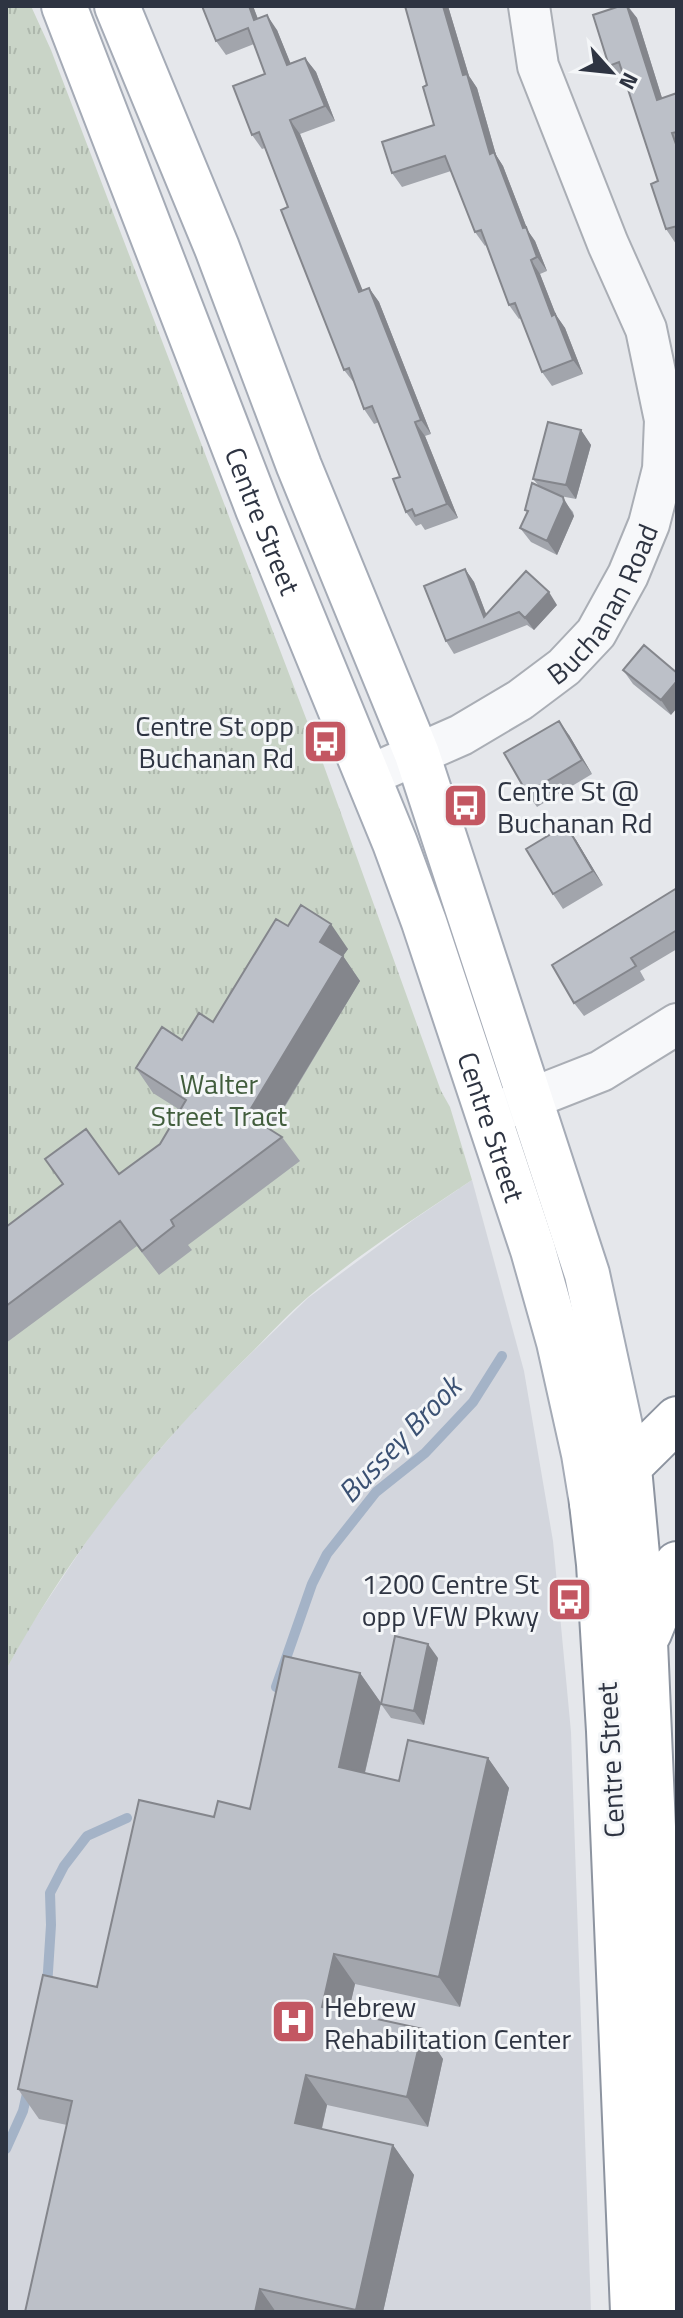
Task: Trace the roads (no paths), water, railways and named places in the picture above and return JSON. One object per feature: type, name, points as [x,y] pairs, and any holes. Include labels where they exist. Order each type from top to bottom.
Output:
[{"type":"main road","name":"Centre Street","points":[[118,8],[217,248],[309,490],[417,754],[587,1274],[629,1468],[645,1642],[674,2312]]},
{"type":"main road","points":[[68,16],[118,8]]},
{"type":"main road","name":"Centre Street","points":[[68,16],[258,509],[419,909],[529,1236],[559,1342],[584,1454],[600,1574],[633,2312]]},
{"type":"main road","points":[[258,509],[309,490]]},
{"type":"main road","points":[[592,1503],[677,1419]]},
{"type":"main road","points":[[645,1642],[677,1564]]},
{"type":"street","name":"Buchanan Road","points":[[368,776],[461,735],[520,700],[564,667],[596,633],[628,575],[649,524],[663,469],[665,420],[646,329],[608,244],[538,66],[529,6]]},
{"type":"street","points":[[489,1115],[601,1071],[677,1024]]},
{"type":"waterway","name":"Bussey Brook","points":[[276,1687],[312,1584],[327,1554],[376,1492],[425,1453],[473,1402],[502,1356]]},
{"type":"waterway","name":"Bussey Brook","points":[[47,1987],[50,1893],[64,1866],[87,1836],[127,1818]]},
{"type":"waterway","name":"Bussey Brook","points":[[6,2149],[23,2111],[28,2089]]},
{"type":"place","name":"Centre St opp Buchanan Rd","points":[[325,741]]},
{"type":"place","name":"Centre St @ Buchanan Rd","points":[[466,806]]},
{"type":"place","name":"1200 Centre St opp VFW Pkwy","points":[[570,1599]]},
{"type":"place","name":"Hebrew Rehabilitation Center","points":[[293,2022]]},
{"type":"park label","name":"Walter Street Tract","points":[[219,1099]]}]
